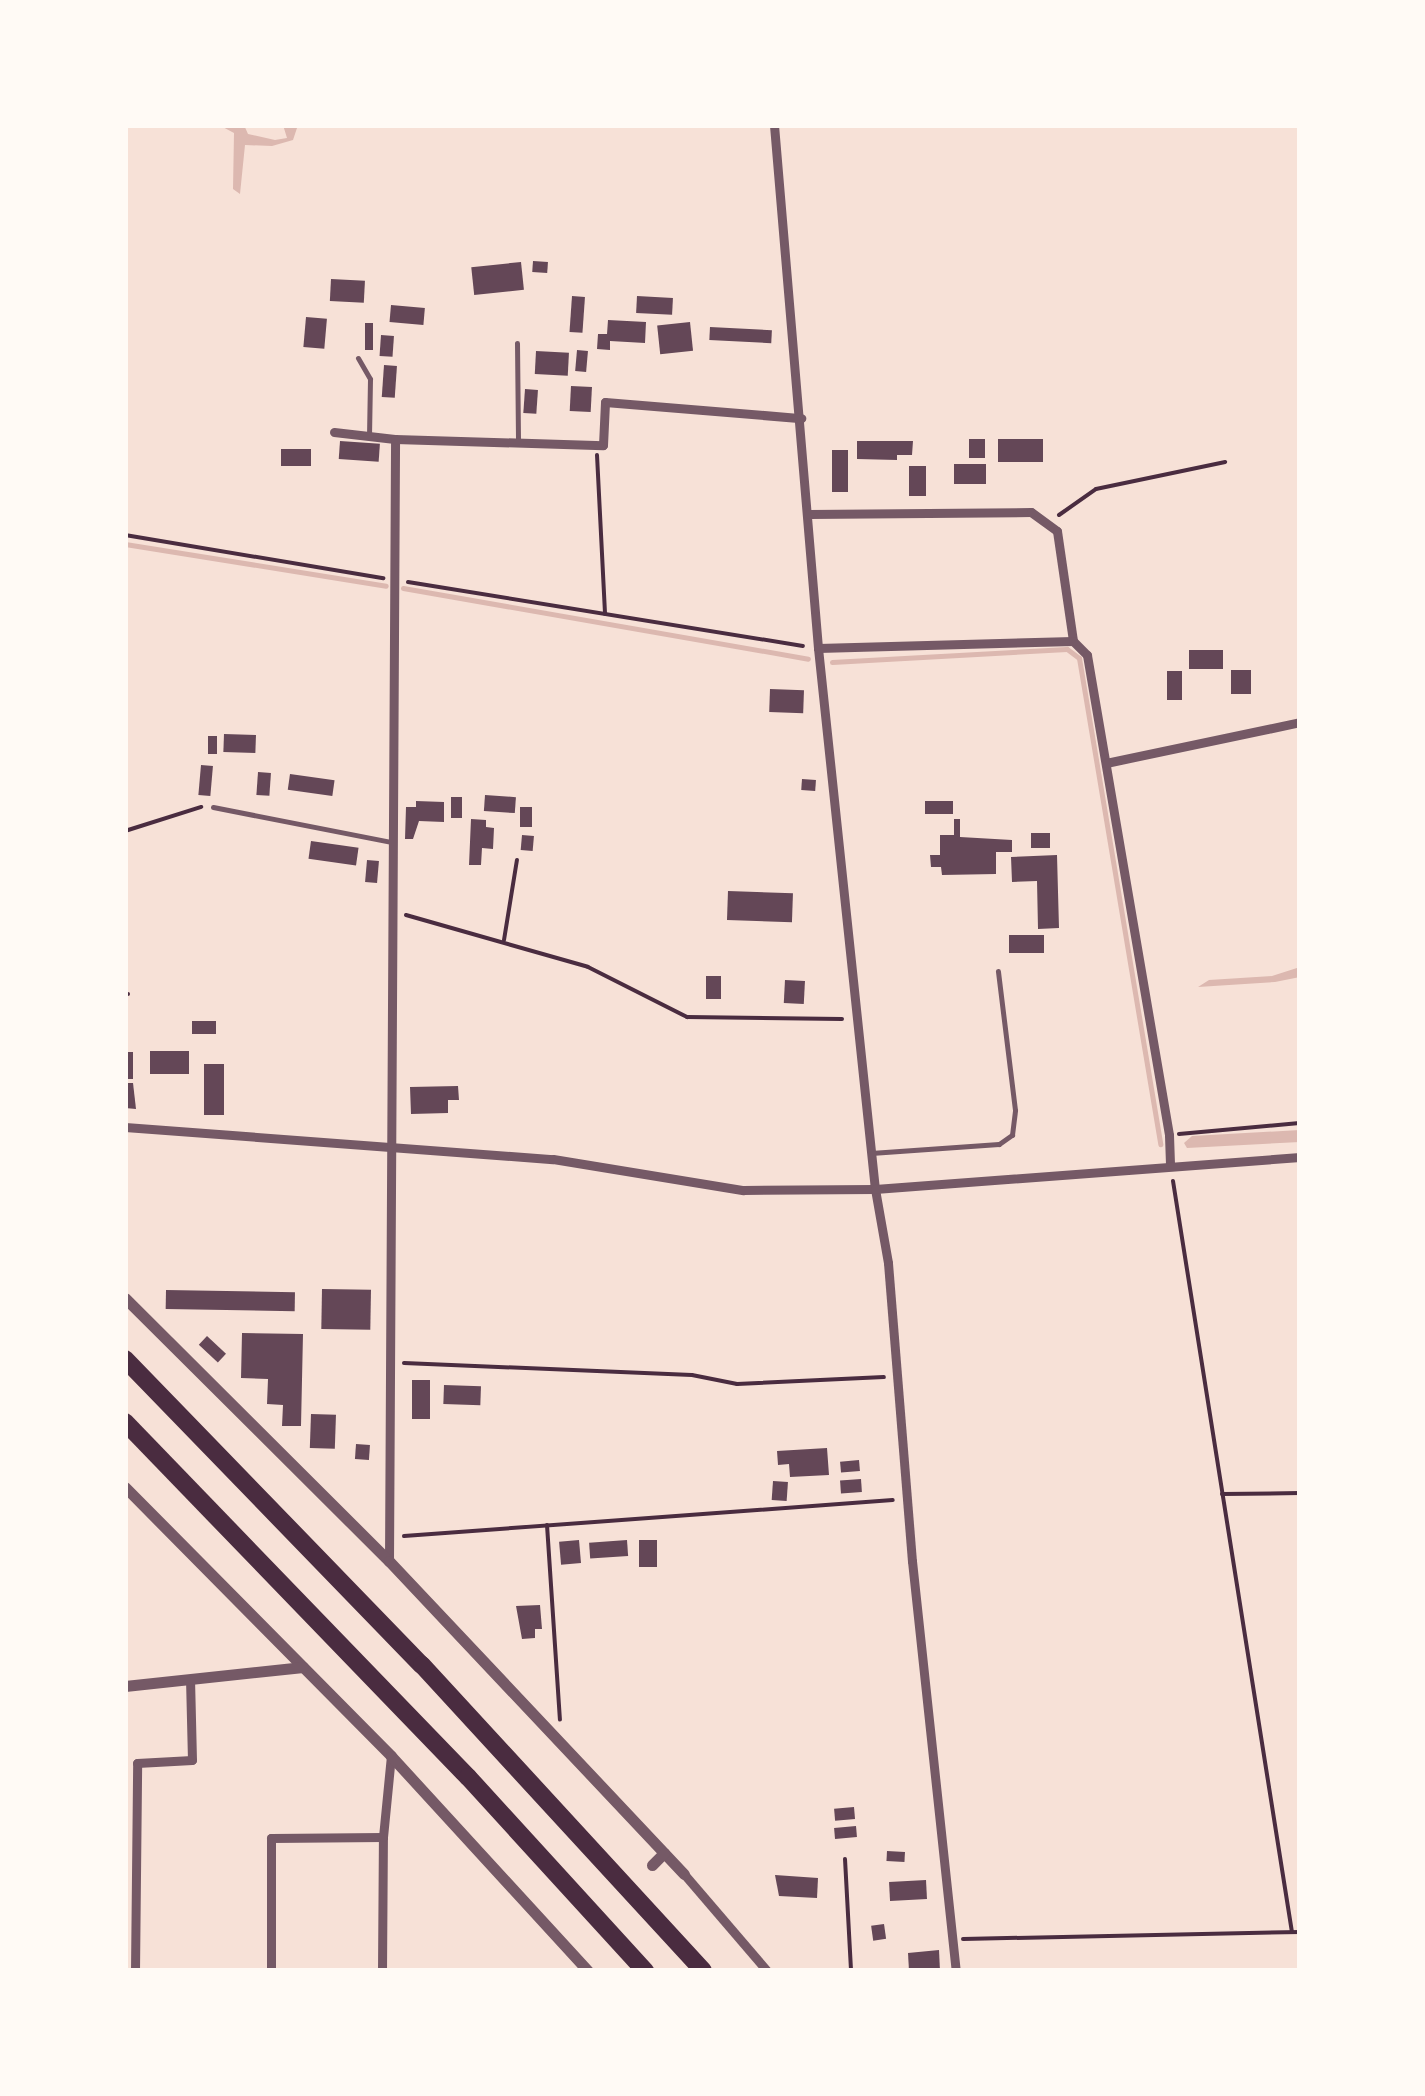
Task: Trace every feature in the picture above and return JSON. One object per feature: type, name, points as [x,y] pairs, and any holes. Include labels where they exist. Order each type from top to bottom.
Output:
[{"type":"highway","points":[[125,1359],[422,1664],[703,1971]]},
{"type":"highway","points":[[125,1422],[468,1777],[645,1971]]},
{"type":"street","points":[[774,125],[818,648],[875,1189],[900,1376],[908,1499],[956,1971]]},
{"type":"street","points":[[334,432],[518,444],[603,445],[605,402],[801,418]]},
{"type":"street","points":[[389,1562],[395,438]]},
{"type":"street","points":[[809,514],[1030,512],[1057,531],[1074,640],[1087,655],[1170,1135],[1170,1164]]},
{"type":"street","points":[[818,648],[1074,640]]},
{"type":"street","points":[[1106,763],[1300,722]]},
{"type":"street","points":[[125,1127],[553,1160],[743,1190],[875,1189],[1300,1157]]},
{"type":"street","points":[[125,1298],[389,1562],[684,1874],[766,1971]]},
{"type":"street","points":[[125,1487],[570,1942],[588,1971]]},
{"type":"street","points":[[125,1686],[303,1667]]},
{"type":"street","points":[[135,1971],[137,1763],[192,1760],[190,1679]]},
{"type":"street","points":[[382,1971],[384,1837],[391,1756]]},
{"type":"street","points":[[271,1971],[271,1838],[384,1837]]},
{"type":"street","points":[[652,1865],[664,1853]]},
{"type":"lane","points":[[518,342],[518,444]]},
{"type":"lane","points":[[358,358],[370,379],[369,436]]},
{"type":"lane","points":[[212,806],[393,842]]},
{"type":"lane","points":[[872,1153],[999,1144],[1012,1134],[1015,1110],[998,971]]},
{"type":"path","points":[[597,445],[604,614]]},
{"type":"path","points":[[1049,525],[1096,489],[1224,462]]},
{"type":"path","points":[[125,535],[818,648]]},
{"type":"path","points":[[125,831],[197,806],[212,806]]},
{"type":"path","points":[[504,940],[516,860]]},
{"type":"path","points":[[390,911],[504,940],[588,967],[687,1017],[857,1019]]},
{"type":"path","points":[[1170,1135],[1300,1124]]},
{"type":"path","points":[[1170,1164],[1292,1932]]},
{"type":"path","points":[[390,1362],[692,1375],[737,1384],[900,1376]]},
{"type":"path","points":[[1222,1494],[1300,1493]]},
{"type":"path","points":[[389,1537],[908,1499]]},
{"type":"path","points":[[547,1525],[562,1749]]},
{"type":"path","points":[[845,1859],[851,1971]]},
{"type":"path","points":[[953,1940],[1300,1932]]},
{"type":"shaded area","points":[[219,125],[244,125],[248,134],[275,140],[287,138],[283,125],[298,125],[293,140],[272,146],[245,145],[240,194],[233,189],[234,133]]},
{"type":"shaded area","points":[[1300,967],[1300,977],[1275,982],[1198,987],[1209,980],[1272,976]]},
{"type":"shaded area","points":[[1300,1130],[1300,1142],[1187,1148],[1184,1143],[1192,1136]]},
{"type":"building","points":[[533,261],[548,262],[547,273],[532,272]]},
{"type":"building","points":[[521,262],[524,290],[474,295],[471,267]]},
{"type":"building","points":[[331,279],[365,281],[364,303],[330,301]]},
{"type":"building","points":[[572,296],[585,297],[582,333],[569,332]]},
{"type":"building","points":[[637,296],[673,298],[672,315],[636,313]]},
{"type":"building","points":[[391,305],[425,308],[423,325],[390,322]]},
{"type":"building","points":[[306,317],[327,319],[324,349],[303,347]]},
{"type":"building","points":[[608,320],[646,322],[645,343],[610,341],[610,350],[597,349],[598,334],[607,334]]},
{"type":"building","points":[[690,322],[693,351],[660,354],[657,325]]},
{"type":"building","points":[[365,323],[373,323],[373,350],[365,350]]},
{"type":"building","points":[[710,327],[772,330],[771,343],[709,340]]},
{"type":"building","points":[[381,335],[394,336],[393,357],[380,356]]},
{"type":"building","points":[[577,350],[588,351],[586,372],[575,371]]},
{"type":"building","points":[[536,351],[569,353],[568,376],[535,374]]},
{"type":"building","points":[[384,365],[397,366],[395,398],[382,397]]},
{"type":"building","points":[[571,386],[592,387],[591,412],[570,411]]},
{"type":"building","points":[[525,389],[538,390],[536,414],[523,413]]},
{"type":"building","points":[[969,439],[985,439],[985,458],[969,458]]},
{"type":"building","points":[[998,439],[1043,439],[1043,462],[998,462]]},
{"type":"building","points":[[340,441],[380,444],[379,462],[339,459]]},
{"type":"building","points":[[857,441],[913,441],[912,455],[897,455],[897,460],[857,459]]},
{"type":"building","points":[[281,449],[311,449],[311,466],[281,466]]},
{"type":"building","points":[[832,450],[848,450],[848,492],[832,492]]},
{"type":"building","points":[[954,464],[986,464],[986,484],[954,484]]},
{"type":"building","points":[[909,466],[926,466],[926,496],[909,496]]},
{"type":"building","points":[[1189,650],[1223,650],[1223,669],[1189,669]]},
{"type":"building","points":[[1231,670],[1251,670],[1251,694],[1231,694]]},
{"type":"building","points":[[1167,671],[1182,671],[1182,700],[1167,700]]},
{"type":"building","points":[[770,689],[804,690],[803,713],[769,712]]},
{"type":"building","points":[[224,734],[256,735],[255,753],[223,752]]},
{"type":"building","points":[[208,736],[217,736],[217,754],[208,754]]},
{"type":"building","points":[[201,765],[213,766],[210,796],[198,795]]},
{"type":"building","points":[[258,772],[271,773],[269,796],[256,795]]},
{"type":"building","points":[[290,774],[335,780],[332,796],[288,790]]},
{"type":"building","points":[[802,779],[816,780],[815,791],[801,790]]},
{"type":"building","points":[[485,795],[516,797],[515,813],[484,811]]},
{"type":"building","points":[[451,797],[462,797],[462,818],[451,818]]},
{"type":"building","points":[[416,801],[444,802],[444,822],[419,821],[413,839],[405,839],[406,807],[416,807]]},
{"type":"building","points":[[925,801],[953,801],[953,814],[925,814]]},
{"type":"building","points":[[520,807],[532,807],[532,827],[520,827]]},
{"type":"building","points":[[471,819],[486,820],[486,827],[494,828],[493,849],[482,848],[481,865],[469,865]]},
{"type":"building","points":[[954,819],[960,819],[960,837],[1012,840],[1012,852],[996,852],[996,874],[942,875],[941,867],[931,867],[930,855],[940,855],[940,835],[954,835]]},
{"type":"building","points":[[1031,833],[1050,833],[1050,848],[1031,848]]},
{"type":"building","points":[[522,835],[534,836],[533,851],[521,850]]},
{"type":"building","points":[[311,841],[359,848],[356,866],[308,859]]},
{"type":"building","points":[[1057,855],[1059,928],[1038,929],[1037,881],[1012,882],[1011,857]]},
{"type":"building","points":[[367,860],[379,861],[377,883],[365,882]]},
{"type":"building","points":[[728,891],[793,893],[792,922],[727,920]]},
{"type":"building","points":[[1009,935],[1044,935],[1044,953],[1009,953]]},
{"type":"building","points":[[706,976],[721,976],[721,999],[706,999]]},
{"type":"building","points":[[785,980],[805,981],[804,1004],[784,1003]]},
{"type":"building","points":[[192,1021],[216,1021],[216,1034],[192,1034]]},
{"type":"building","points":[[150,1051],[189,1051],[189,1074],[150,1074]]},
{"type":"building","points":[[125,1052],[133,1052],[133,1079],[125,1079]]},
{"type":"building","points":[[204,1064],[224,1064],[224,1115],[204,1115]]},
{"type":"building","points":[[125,1083],[133,1083],[136,1109],[125,1108]]},
{"type":"building","points":[[458,1086],[459,1100],[448,1100],[448,1113],[411,1114],[410,1087]]},
{"type":"building","points":[[322,1289],[371,1290],[370,1330],[321,1329]]},
{"type":"building","points":[[166,1290],[295,1292],[295,1311],[166,1309]]},
{"type":"building","points":[[242,1333],[303,1334],[301,1426],[282,1426],[283,1405],[267,1404],[268,1379],[241,1378]]},
{"type":"building","points":[[207,1336],[226,1354],[218,1363],[199,1345]]},
{"type":"building","points":[[412,1380],[430,1380],[430,1419],[412,1419]]},
{"type":"building","points":[[444,1385],[481,1386],[480,1405],[443,1404]]},
{"type":"building","points":[[311,1414],[336,1415],[335,1449],[310,1448]]},
{"type":"building","points":[[356,1444],[370,1445],[369,1460],[355,1459]]},
{"type":"building","points":[[827,1448],[829,1475],[790,1477],[789,1464],[778,1465],[777,1451]]},
{"type":"building","points":[[859,1460],[860,1471],[841,1473],[840,1462]]},
{"type":"building","points":[[861,1479],[862,1492],[841,1493],[840,1480]]},
{"type":"building","points":[[773,1481],[788,1482],[787,1501],[772,1500]]},
{"type":"building","points":[[579,1540],[581,1563],[561,1565],[559,1542]]},
{"type":"building","points":[[627,1540],[628,1556],[590,1559],[589,1543]]},
{"type":"building","points":[[639,1540],[657,1540],[657,1567],[639,1567]]},
{"type":"building","points":[[540,1605],[542,1629],[535,1629],[535,1638],[522,1639],[516,1606]]},
{"type":"building","points":[[854,1807],[855,1819],[835,1821],[834,1809]]},
{"type":"building","points":[[856,1826],[857,1837],[835,1839],[834,1828]]},
{"type":"building","points":[[887,1851],[905,1852],[904,1862],[886,1861]]},
{"type":"building","points":[[775,1875],[818,1878],[817,1898],[779,1896]]},
{"type":"building","points":[[926,1880],[927,1899],[890,1901],[889,1882]]},
{"type":"building","points":[[884,1924],[886,1939],[873,1941],[871,1926]]},
{"type":"building","points":[[939,1950],[940,1971],[909,1971],[908,1953]]},
{"type":"waterway","points":[[125,544],[386,586]]},
{"type":"waterway","points":[[403,588],[808,659]]},
{"type":"waterway","points":[[832,662],[1067,649],[1079,658],[1160,1144]]}]
